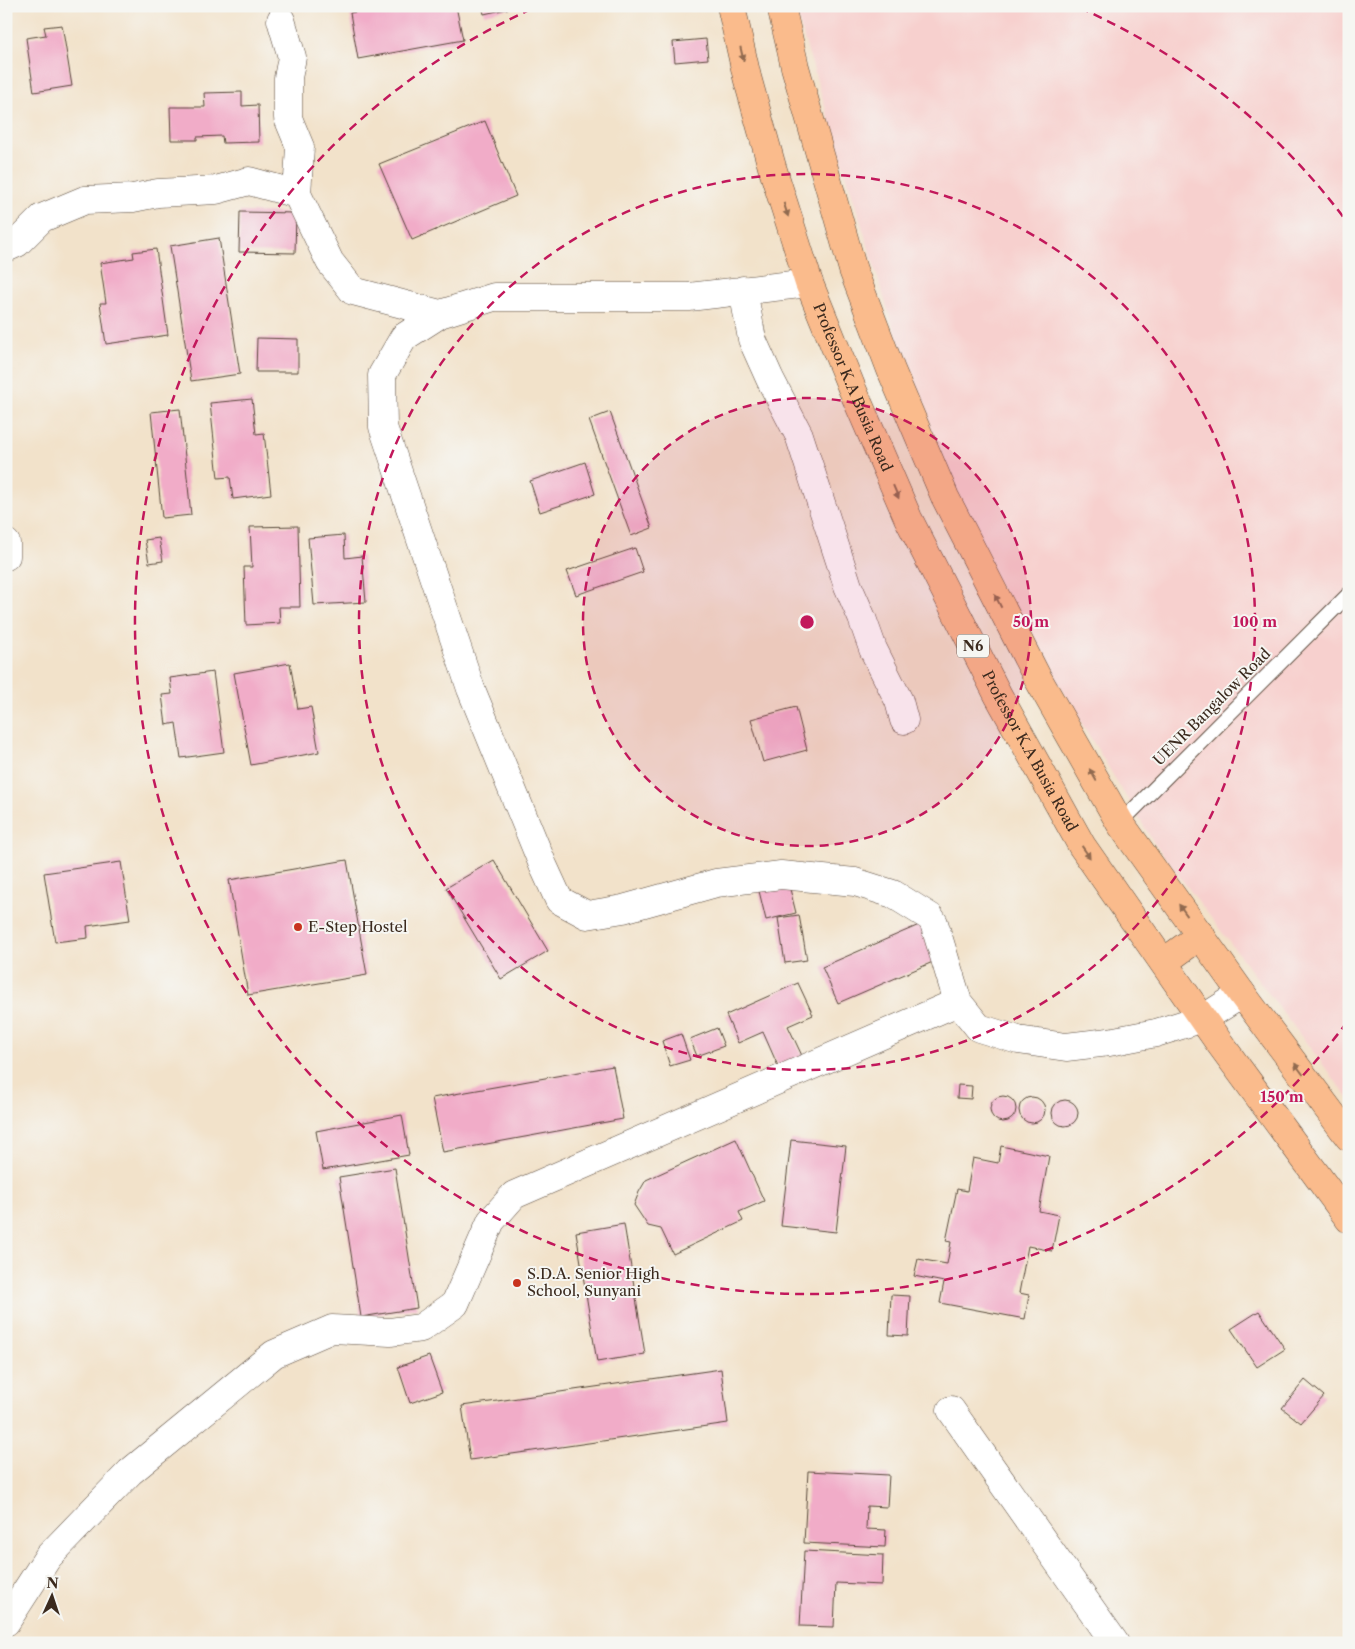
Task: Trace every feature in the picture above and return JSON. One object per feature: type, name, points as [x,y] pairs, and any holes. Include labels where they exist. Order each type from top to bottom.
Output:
[{"type":"main road","name":"Professor K.A Busia Road","points":[[731,6],[747,78],[772,167],[810,283],[851,386],[908,518],[998,695],[1082,846],[1224,1048],[1349,1219]]},
{"type":"main road","points":[[781,6],[795,66],[853,270],[891,370],[954,514],[1037,677],[1120,823],[1242,994],[1349,1137]]},
{"type":"main road","points":[[1164,962],[1201,935]]},
{"type":"street","points":[[280,20],[292,56],[288,78],[288,118],[300,147],[297,194],[330,262],[354,291],[440,314]]},
{"type":"street","points":[[6,248],[17,242],[42,218],[85,200],[133,198],[158,193],[216,190],[249,181],[297,194]]},
{"type":"street","points":[[810,283],[689,297],[494,297],[440,314],[404,337],[382,375],[384,427],[471,689],[559,900],[587,915],[623,909],[716,883],[781,875],[855,882],[893,894],[930,917],[934,923],[958,1002],[979,1028],[1018,1040],[1066,1047],[1147,1035],[1204,1018],[1242,994]]},
{"type":"street","points":[[743,290],[752,339],[798,435],[848,586],[873,650],[900,701],[904,720]]},
{"type":"street","points":[[6,543],[6,556]]},
{"type":"street","points":[[6,1622],[48,1557],[130,1472],[274,1354],[332,1329],[390,1332],[422,1328],[455,1304],[491,1221],[514,1195],[958,1002]]},
{"type":"street","points":[[951,1410],[1115,1643]]},
{"type":"lane","name":"UENR Bangalow Road","points":[[1120,823],[1349,594]]},
{"type":"shaded area","points":[[794,6],[1349,6],[1349,1099],[1154,843],[946,498]]},
{"type":"building","points":[[355,6],[456,6],[463,40],[358,59],[350,13],[356,12]]},
{"type":"building","points":[[482,6],[511,6],[511,8],[484,14]]},
{"type":"building","points":[[62,25],[72,86],[34,92],[26,38],[46,35],[44,27]]},
{"type":"building","points":[[706,39],[708,59],[675,62],[673,42]]},
{"type":"building","points":[[242,92],[242,106],[258,105],[259,142],[223,143],[222,136],[197,137],[197,140],[171,140],[170,107],[205,107],[204,93]]},
{"type":"building","points":[[485,121],[516,196],[412,240],[379,164]]},
{"type":"building","points":[[6,143],[8,143],[9,174],[6,174]]},
{"type":"building","points":[[240,212],[296,213],[295,253],[239,252]]},
{"type":"building","points":[[219,238],[240,374],[191,381],[170,246]]},
{"type":"building","points":[[156,249],[168,335],[106,344],[100,303],[106,303],[100,263],[134,258],[133,252]]},
{"type":"building","points":[[257,338],[298,339],[298,372],[256,372]]},
{"type":"building","points":[[252,399],[256,434],[264,433],[271,494],[233,499],[230,477],[218,478],[210,403]]},
{"type":"building","points":[[180,409],[191,515],[162,518],[151,412]]},
{"type":"building","points":[[610,412],[652,528],[631,536],[589,420]]},
{"type":"building","points":[[585,462],[595,494],[540,512],[530,481]]},
{"type":"building","points":[[298,526],[300,607],[279,607],[280,623],[246,625],[244,567],[252,567],[250,527]]},
{"type":"building","points":[[344,535],[345,558],[362,556],[366,602],[314,605],[308,538]]},
{"type":"building","points":[[159,538],[163,561],[149,563],[145,540]]},
{"type":"building","points":[[635,548],[643,572],[576,595],[567,571]]},
{"type":"building","points":[[290,663],[298,709],[311,707],[319,752],[251,765],[234,673]]},
{"type":"building","points":[[213,672],[224,752],[181,758],[176,723],[166,725],[162,695],[172,694],[170,678]]},
{"type":"building","points":[[796,707],[807,750],[763,762],[751,719]]},
{"type":"building","name":"E-Step Hostel","points":[[347,860],[367,975],[248,995],[229,880]]},
{"type":"building","points":[[494,860],[548,951],[501,979],[446,888]]},
{"type":"building","points":[[121,862],[130,920],[87,926],[88,938],[55,942],[44,873]]},
{"type":"building","points":[[789,885],[796,913],[766,920],[759,891]]},
{"type":"building","points":[[799,915],[807,960],[785,963],[778,918]]},
{"type":"building","points":[[926,922],[942,958],[838,1003],[822,967]]},
{"type":"building","points":[[798,983],[813,1015],[788,1026],[805,1062],[781,1073],[763,1032],[738,1043],[726,1015]]},
{"type":"building","points":[[717,1028],[724,1046],[697,1056],[690,1039]]},
{"type":"building","points":[[681,1034],[690,1060],[670,1066],[662,1041]]},
{"type":"building","points":[[613,1066],[623,1119],[443,1152],[432,1098]]},
{"type":"building","points":[[958,1085],[972,1086],[971,1099],[957,1098]]},
{"type":"building","points":[[1003,1096],[1013,1099],[1016,1109],[1013,1119],[1003,1122],[993,1119],[990,1109],[993,1099]]},
{"type":"building","points":[[1032,1097],[1041,1101],[1045,1110],[1041,1119],[1032,1123],[1023,1119],[1019,1110],[1023,1101]]},
{"type":"building","points":[[1065,1100],[1075,1103],[1078,1113],[1075,1123],[1065,1126],[1055,1123],[1052,1113],[1055,1103]]},
{"type":"building","points":[[402,1115],[409,1155],[323,1170],[316,1131]]},
{"type":"building","points":[[736,1139],[764,1201],[739,1212],[743,1221],[673,1254],[661,1229],[648,1226],[634,1205],[639,1192],[646,1180]]},
{"type":"building","points":[[791,1140],[846,1146],[836,1232],[781,1226]]},
{"type":"building","points":[[1001,1146],[1049,1156],[1039,1211],[1059,1215],[1052,1251],[1028,1246],[1019,1293],[1029,1295],[1025,1319],[940,1303],[944,1282],[914,1276],[918,1259],[947,1264],[951,1242],[946,1241],[957,1189],[967,1191],[973,1158],[998,1163]]},
{"type":"building","points":[[395,1168],[417,1308],[361,1317],[339,1177]]},
{"type":"building","points":[[624,1224],[645,1354],[597,1362],[576,1232]]},
{"type":"building","points":[[891,1295],[910,1296],[908,1336],[889,1335]]},
{"type":"building","points":[[1259,1311],[1285,1349],[1257,1367],[1231,1329]]},
{"type":"building","points":[[429,1356],[442,1392],[410,1403],[398,1367]]},
{"type":"building","points":[[721,1369],[728,1423],[470,1460],[462,1406]]},
{"type":"building","points":[[1305,1380],[1324,1396],[1301,1423],[1282,1408]]},
{"type":"building","points":[[808,1471],[889,1475],[887,1507],[867,1506],[866,1529],[886,1530],[885,1547],[804,1543]]},
{"type":"building","points":[[804,1551],[883,1555],[882,1585],[836,1583],[834,1627],[800,1626]]},
{"type":"place","name":"E-Step Hostel","points":[[298,927]]},
{"type":"place","name":"S.D.A. Senior High School, Sunyani","points":[[517,1283]]}]
